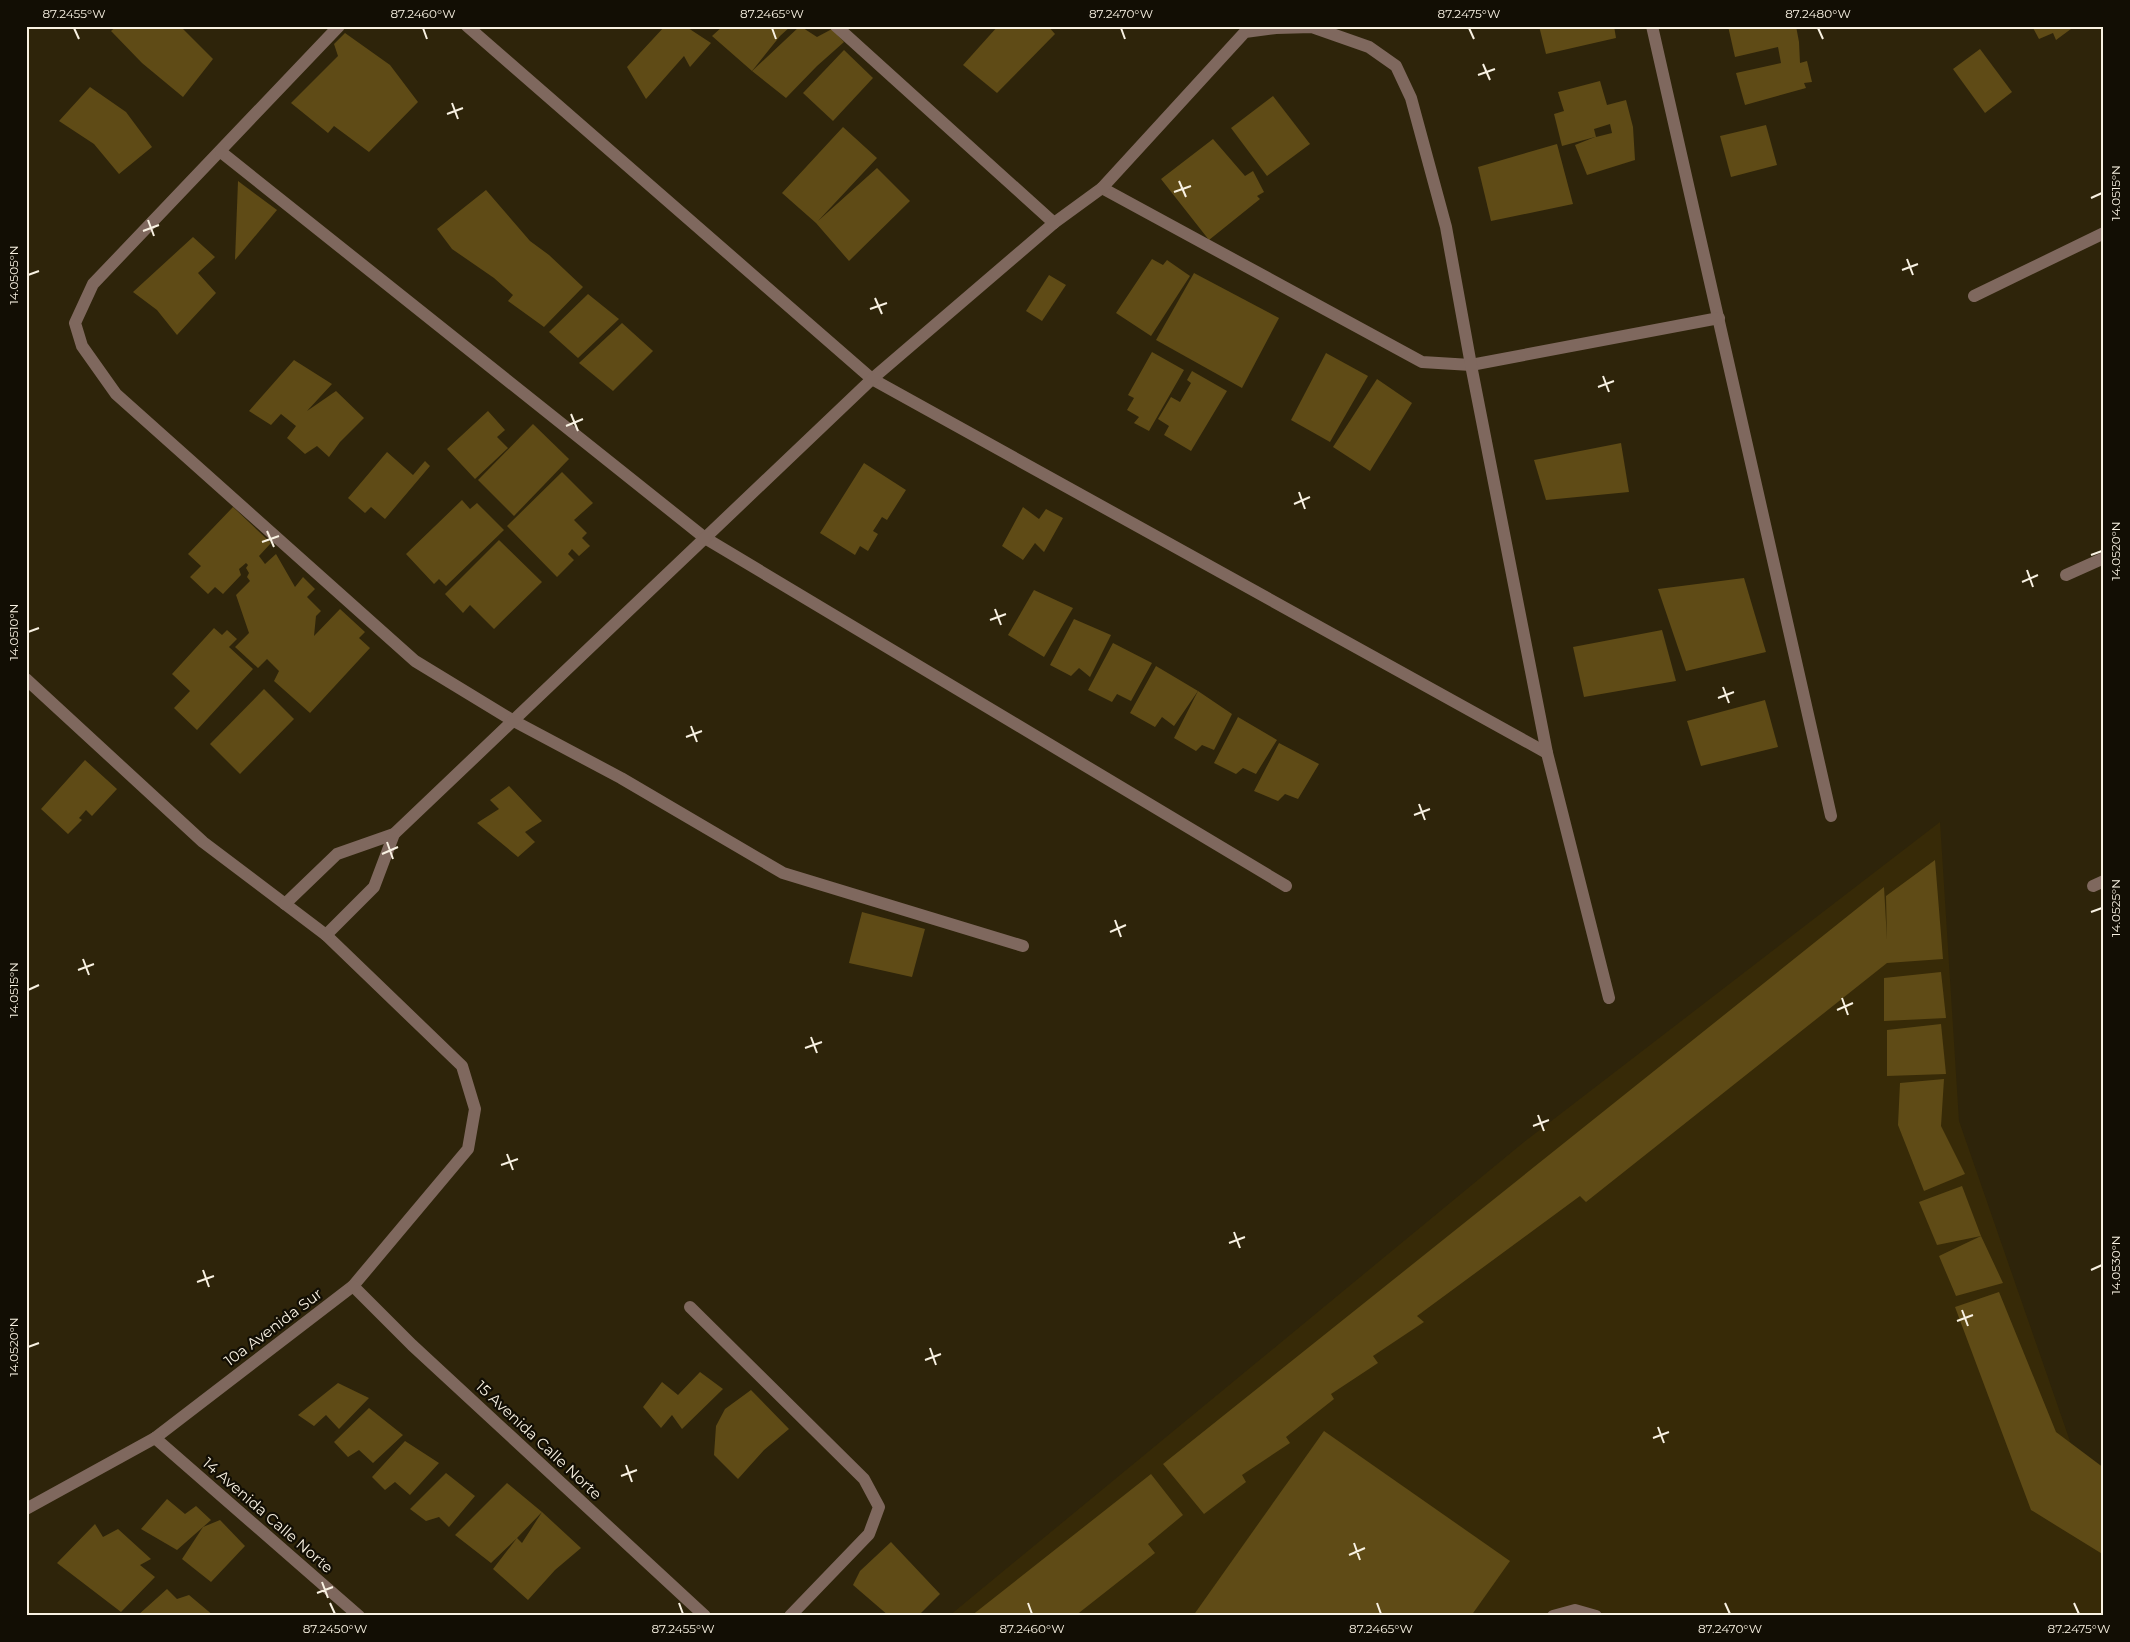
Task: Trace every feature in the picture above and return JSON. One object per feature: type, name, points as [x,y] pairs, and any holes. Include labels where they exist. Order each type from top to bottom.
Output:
[{"type":"street","points":[[339,26],[221,152],[93,284],[74,323],[82,346],[116,394],[415,661],[512,720],[621,778],[783,873],[1023,946]]},
{"type":"street","points":[[467,26],[872,379],[1547,753]]},
{"type":"street","points":[[836,26],[1054,223]]},
{"type":"street","points":[[1652,26],[1831,816]]},
{"type":"street","points":[[285,904],[337,854],[394,834],[872,379],[1054,223],[1102,188],[1241,29],[1312,27],[1369,47],[1396,66],[1412,98],[1446,227],[1547,753],[1609,998]]},
{"type":"street","points":[[221,152],[706,538],[1286,886]]},
{"type":"street","points":[[1102,188],[1422,362],[1471,365],[1719,318]]},
{"type":"street","points":[[1974,296],[2104,233]]},
{"type":"street","points":[[2066,575],[2104,558]]},
{"type":"street","points":[[26,679],[203,842],[326,935],[374,887],[394,834]]},
{"type":"street","name":"10a Avenida Sur","points":[[26,1510],[155,1438],[353,1286],[468,1149],[475,1109],[462,1066],[326,935]]},
{"type":"street","name":"15 Avenida Calle Norte","points":[[353,1286],[412,1345],[705,1616]]},
{"type":"street","points":[[690,1307],[864,1479],[879,1507],[870,1534],[790,1616]]},
{"type":"street","name":"14 Avenida Calle Norte","points":[[155,1438],[359,1616]]},
{"type":"street","points":[[1553,1616],[1575,1610],[1596,1616]]},
{"type":"shaded area","points":[[1940,822],[1959,1121],[2072,1447],[2104,1468],[2104,1616],[949,1616],[1524,1142]]},
{"type":"building","points":[[117,26],[180,26],[213,59],[183,97],[142,63],[111,31]]},
{"type":"building","points":[[665,26],[685,26],[711,43],[690,67],[684,56],[646,99],[627,67]]},
{"type":"building","points":[[723,26],[791,26],[780,36],[752,71],[712,36]]},
{"type":"building","points":[[800,26],[817,37],[832,29],[844,42],[786,98],[752,71]]},
{"type":"building","points":[[998,26],[1048,26],[1055,34],[997,93],[963,65]]},
{"type":"building","points":[[1539,26],[1614,26],[1616,38],[1546,54]]},
{"type":"building","points":[[1728,26],[1796,26],[1800,63],[1807,61],[1812,82],[1804,83],[1806,88],[1745,105],[1736,73],[1781,63],[1778,47],[1735,57]]},
{"type":"building","points":[[2032,26],[2075,26],[2056,40],[2053,33],[2039,39]]},
{"type":"building","points":[[345,33],[390,65],[418,102],[369,152],[334,126],[328,133],[291,103],[338,56],[334,44]]},
{"type":"building","points":[[1980,49],[2012,92],[1985,113],[1953,69]]},
{"type":"building","points":[[844,50],[873,78],[833,121],[803,93]]},
{"type":"building","points":[[1600,81],[1607,105],[1626,100],[1633,127],[1635,160],[1587,175],[1575,145],[1595,137],[1562,146],[1554,114],[1564,111],[1558,92]],"holes":[[[1610,124],[1612,133],[1596,137],[1594,129]]]},
{"type":"building","points":[[90,87],[126,112],[152,147],[119,174],[94,144],[59,121]]},
{"type":"building","points":[[1273,96],[1310,144],[1267,176],[1231,128]]},
{"type":"building","points":[[1766,125],[1777,165],[1731,177],[1720,136]]},
{"type":"building","points":[[843,127],[877,158],[818,221],[877,168],[910,201],[849,261],[816,223],[782,193]]},
{"type":"building","points":[[1213,139],[1245,176],[1253,171],[1264,192],[1257,196],[1260,199],[1209,240],[1161,179]]},
{"type":"building","points":[[1557,144],[1573,204],[1491,221],[1478,167]]},
{"type":"building","points":[[238,181],[277,210],[235,260]]},
{"type":"building","points":[[486,190],[530,241],[549,255],[583,287],[544,327],[508,301],[513,295],[494,278],[452,249],[437,229]]},
{"type":"building","points":[[193,237],[215,257],[198,273],[216,293],[177,335],[157,310],[133,292]]},
{"type":"building","points":[[1152,259],[1163,265],[1167,260],[1190,276],[1151,336],[1116,313]]},
{"type":"building","points":[[1194,273],[1279,318],[1242,388],[1156,340]]},
{"type":"building","points":[[1049,275],[1066,285],[1042,321],[1026,311]]},
{"type":"building","points":[[588,294],[619,319],[578,358],[549,332]]},
{"type":"building","points":[[622,323],[653,351],[613,391],[579,363]]},
{"type":"building","points":[[1152,352],[1184,370],[1149,431],[1134,423],[1139,417],[1127,410],[1134,398],[1128,395]]},
{"type":"building","points":[[1326,353],[1368,376],[1330,442],[1291,420]]},
{"type":"building","points":[[294,360],[332,384],[307,411],[336,391],[364,418],[340,442],[329,457],[317,446],[305,454],[287,438],[296,426],[281,414],[271,425],[249,411]]},
{"type":"building","points":[[1192,371],[1227,391],[1191,451],[1164,435],[1169,426],[1158,419],[1171,397],[1180,402],[1191,383],[1187,380]]},
{"type":"building","points":[[1377,379],[1412,403],[1370,471],[1333,447]]},
{"type":"building","points":[[488,411],[505,430],[497,437],[508,448],[475,479],[447,449]]},
{"type":"building","points":[[533,424],[569,459],[514,516],[478,480]]},
{"type":"building","points":[[1621,443],[1629,492],[1546,500],[1534,460]]},
{"type":"building","points":[[387,452],[413,475],[425,461],[430,466],[385,519],[371,507],[365,513],[348,498]]},
{"type":"building","points":[[864,463],[906,490],[887,520],[882,517],[873,531],[878,534],[868,551],[860,546],[855,555],[820,533]]},
{"type":"building","points":[[562,472],[593,503],[574,520],[587,533],[582,538],[590,546],[579,556],[572,549],[568,554],[574,560],[557,577],[507,526]]},
{"type":"building","points":[[462,500],[470,509],[477,503],[504,530],[446,586],[439,579],[434,584],[406,554]]},
{"type":"building","points":[[233,507],[271,543],[259,556],[265,564],[276,554],[295,587],[303,577],[315,589],[307,597],[321,611],[316,616],[314,636],[340,609],[365,632],[359,638],[370,648],[310,713],[274,681],[279,671],[267,659],[258,668],[235,647],[249,633],[236,595],[250,581],[247,577],[249,573],[246,568],[248,565],[246,563],[239,569],[241,575],[223,594],[215,587],[208,594],[190,577],[201,566],[188,554]]},
{"type":"building","points":[[1023,507],[1039,519],[1046,509],[1063,518],[1044,552],[1035,543],[1023,560],[1002,546]]},
{"type":"building","points":[[499,540],[542,582],[494,629],[470,605],[463,613],[445,594]]},
{"type":"building","points":[[1744,578],[1766,652],[1686,671],[1658,589]]},
{"type":"building","points":[[1034,590],[1073,608],[1044,657],[1008,635]]},
{"type":"building","points":[[1074,619],[1111,635],[1090,677],[1079,668],[1071,676],[1050,665]]},
{"type":"building","points":[[214,628],[222,635],[227,630],[237,639],[229,647],[253,669],[197,730],[174,708],[190,691],[172,674]]},
{"type":"building","points":[[1662,630],[1676,681],[1584,697],[1573,647]]},
{"type":"building","points":[[1113,643],[1152,663],[1131,701],[1117,694],[1112,702],[1088,690]]},
{"type":"building","points":[[1156,666],[1198,691],[1174,726],[1162,717],[1155,727],[1130,713]]},
{"type":"building","points":[[264,689],[294,719],[240,774],[210,744]]},
{"type":"building","points":[[1198,691],[1232,714],[1214,750],[1202,745],[1196,751],[1174,738]]},
{"type":"building","points":[[1765,700],[1778,747],[1701,766],[1687,721]]},
{"type":"building","points":[[1238,717],[1277,740],[1256,774],[1243,768],[1236,774],[1214,763]]},
{"type":"building","points":[[1279,743],[1319,764],[1298,799],[1285,794],[1278,801],[1254,791]]},
{"type":"building","points":[[85,760],[117,789],[92,816],[86,810],[79,818],[82,820],[68,834],[41,809]]},
{"type":"building","points":[[509,786],[542,821],[525,832],[535,842],[518,857],[477,823],[499,809],[490,800]]},
{"type":"building","points":[[1935,860],[1943,959],[1887,963],[1586,1202],[1580,1196],[1417,1316],[1424,1322],[1373,1356],[1378,1363],[1331,1394],[1334,1399],[1286,1437],[1290,1443],[1242,1475],[1246,1482],[1204,1514],[1163,1464],[1884,887],[1887,940],[1886,896]]},
{"type":"building","points":[[862,912],[925,929],[912,977],[849,963]]},
{"type":"building","points":[[1941,972],[1946,1018],[1884,1021],[1884,978]]},
{"type":"building","points":[[1941,1024],[1946,1074],[1887,1076],[1887,1030]]},
{"type":"building","points":[[1944,1079],[1941,1126],[1965,1174],[1924,1191],[1898,1125],[1900,1083]]},
{"type":"building","points":[[1962,1186],[1981,1236],[1937,1245],[1919,1202]]},
{"type":"building","points":[[1981,1236],[2003,1283],[1956,1296],[1939,1256]]},
{"type":"building","points":[[1999,1292],[2056,1432],[2104,1468],[2104,1555],[2031,1510],[1955,1307]]},
{"type":"building","points":[[700,1372],[723,1389],[682,1429],[672,1415],[661,1428],[643,1407],[662,1382],[678,1395]]},
{"type":"building","points":[[338,1383],[369,1398],[339,1429],[326,1415],[314,1426],[298,1415]]},
{"type":"building","points":[[751,1390],[789,1429],[764,1450],[738,1479],[714,1455],[716,1426],[725,1409]]},
{"type":"building","points":[[369,1408],[403,1435],[373,1463],[359,1450],[348,1457],[334,1442]]},
{"type":"building","points":[[1324,1431],[1510,1561],[1471,1616],[1193,1616]]},
{"type":"building","points":[[405,1441],[439,1463],[410,1495],[395,1482],[385,1490],[372,1477]]},
{"type":"building","points":[[446,1473],[475,1496],[449,1527],[439,1517],[426,1521],[410,1509]]},
{"type":"building","points":[[1151,1474],[1183,1515],[1148,1544],[1155,1553],[1075,1616],[971,1616]]},
{"type":"building","points":[[507,1483],[542,1512],[491,1563],[455,1535]]},
{"type":"building","points":[[167,1499],[185,1514],[196,1506],[211,1520],[177,1550],[141,1529]]},
{"type":"building","points":[[542,1512],[581,1548],[555,1570],[528,1600],[493,1569],[517,1538],[522,1543]]},
{"type":"building","points":[[220,1520],[245,1546],[211,1582],[182,1559],[203,1527]]},
{"type":"building","points":[[95,1524],[103,1537],[118,1529],[151,1559],[140,1565],[155,1577],[121,1612],[57,1563]]},
{"type":"building","points":[[891,1542],[940,1594],[918,1616],[889,1616],[853,1585],[860,1571]]},
{"type":"building","points":[[167,1589],[177,1599],[189,1595],[214,1616],[137,1616]]}]
